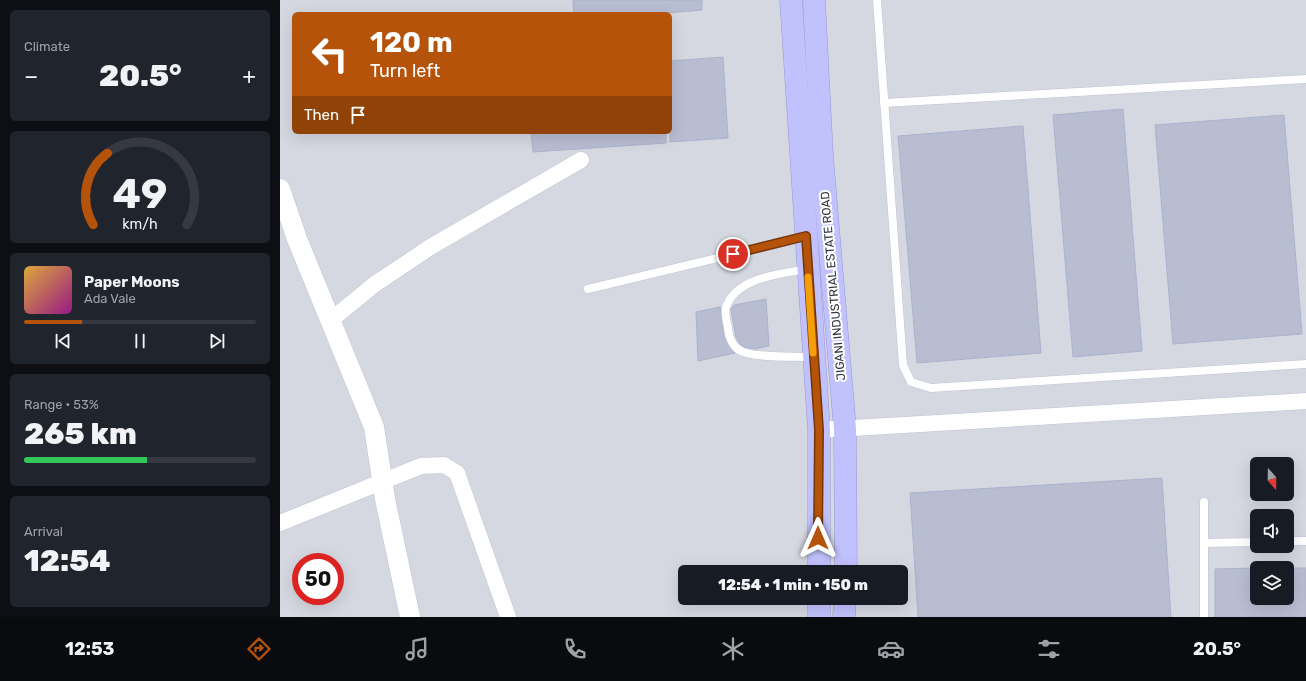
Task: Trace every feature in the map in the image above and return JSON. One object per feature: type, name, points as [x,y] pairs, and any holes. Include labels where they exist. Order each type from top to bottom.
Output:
[{"type":"main road","name":"JIGANI INDUSTRIAL ESTATE ROAD","points":[[791,0],[819,430],[819,565]]},
{"type":"main road","name":"JIGANI INDUSTRIAL ESTATE ROAD","points":[[814,0],[822,156],[846,429],[846,565]]},
{"type":"main road","points":[[819,605],[819,617]]},
{"type":"main road","points":[[844,617],[845,605]]},
{"type":"street","points":[[331,320],[375,284],[432,246],[581,160]]},
{"type":"street","points":[[280,189],[296,239],[331,320],[374,427],[382,482],[410,617]]},
{"type":"street","points":[[819,430],[1306,401]]},
{"type":"street","points":[[280,523],[421,466],[444,465],[457,473],[508,617]]},
{"type":"lane","points":[[877,0],[903,365],[911,382],[931,388],[1306,364]]},
{"type":"lane","points":[[884,103],[1306,79]]},
{"type":"lane","points":[[588,289],[806,236]]},
{"type":"lane","points":[[808,269],[777,274],[750,283],[733,294],[725,309],[729,340],[742,351],[756,356],[814,358]]},
{"type":"lane","points":[[1204,502],[1204,617]]},
{"type":"lane","points":[[1294,541],[1306,541]]},
{"type":"lane","points":[[1204,543],[1250,542]]},
{"type":"shaded area","points":[[280,0],[1306,0],[1306,617],[280,617]]},
{"type":"building","points":[[573,0],[702,0],[702,10],[672,13],[574,12]]},
{"type":"building","points":[[723,57],[728,138],[670,142],[670,134],[672,134],[672,61]]},
{"type":"building","points":[[1123,109],[1142,351],[1073,357],[1053,115]]},
{"type":"building","points":[[1284,115],[1302,334],[1173,344],[1155,125]]},
{"type":"building","points":[[1023,126],[1041,353],[917,363],[898,136]]},
{"type":"building","points":[[531,134],[666,134],[666,143],[533,152]]},
{"type":"building","points":[[766,299],[769,346],[755,349],[745,347],[740,344],[736,337],[731,309],[734,305]]},
{"type":"building","points":[[720,307],[724,337],[728,345],[735,353],[698,361],[696,312]]},
{"type":"building","points":[[1162,478],[1171,617],[918,617],[910,493]]},
{"type":"building","points":[[1250,568],[1250,605],[1294,605],[1294,568],[1306,568],[1306,617],[1215,617],[1215,569]]},
{"type":"slow traffic","points":[[808,277],[813,353]]},
{"type":"route","points":[[733,254],[806,236],[819,430],[818,538]]}]
